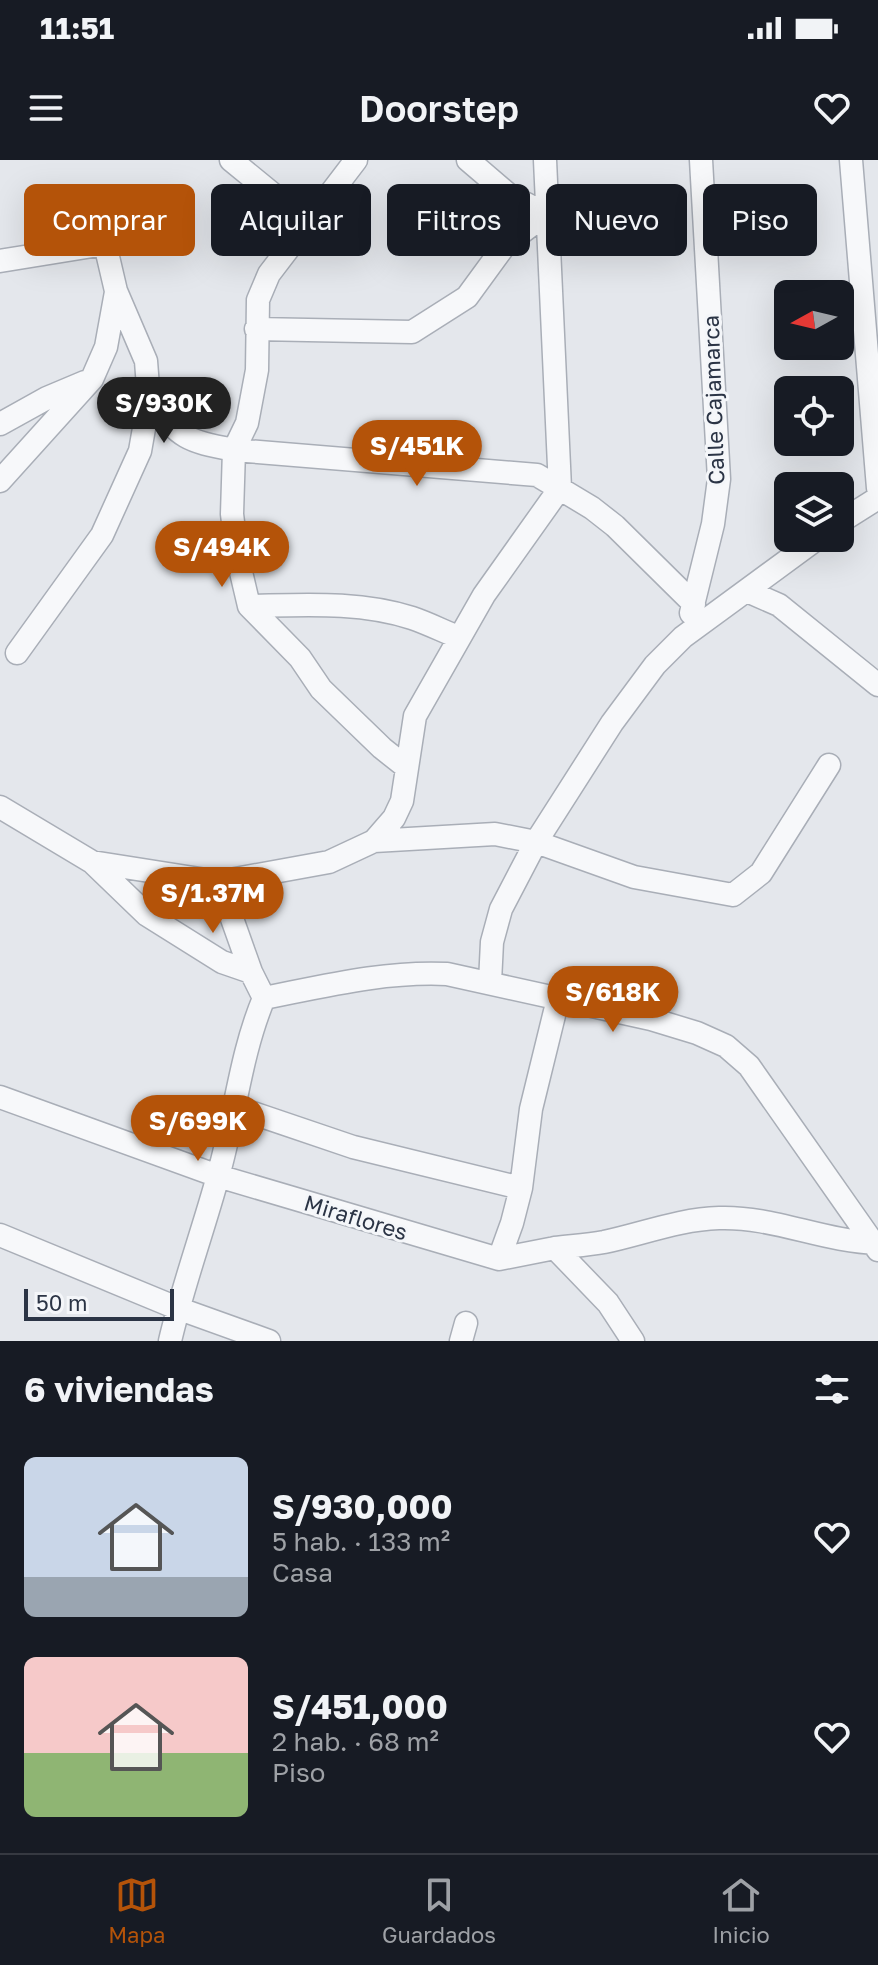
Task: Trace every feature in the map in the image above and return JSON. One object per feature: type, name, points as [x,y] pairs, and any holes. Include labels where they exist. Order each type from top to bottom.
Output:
[{"type":"street","points":[[231,160],[260,184]]},
{"type":"street","points":[[338,184],[356,160]]},
{"type":"street","points":[[468,160],[509,195],[546,214]]},
{"type":"street","points":[[545,160],[546,214]]},
{"type":"street","name":"Calle Cajamarca","points":[[683,637],[713,524],[719,479],[701,160]]},
{"type":"street","points":[[851,160],[878,488]]},
{"type":"street","points":[[256,329],[412,332],[467,297],[505,245],[546,214]]},
{"type":"street","points":[[0,261],[31,256]]},
{"type":"street","points":[[17,653],[102,535],[140,451],[149,400],[146,361],[116,291],[108,256]]},
{"type":"street","points":[[283,256],[269,274],[258,300],[257,370],[253,399],[247,423],[234,450],[232,514],[237,555],[249,606],[300,658],[321,689],[406,767]]},
{"type":"street","points":[[374,841],[394,818],[402,801],[415,716],[484,595],[560,488],[548,256]]},
{"type":"street","points":[[0,481],[92,379],[106,347],[116,291]]},
{"type":"street","points":[[0,424],[47,398],[92,379]]},
{"type":"street","points":[[149,400],[178,433],[194,442],[234,450],[537,475],[615,526],[694,604]]},
{"type":"street","points":[[854,513],[878,498]]},
{"type":"street","points":[[490,982],[492,942],[501,909],[536,842],[612,723],[655,665],[683,637],[799,552]]},
{"type":"street","points":[[747,591],[779,605],[878,685]]},
{"type":"street","points":[[249,606],[319,604],[375,610],[410,617],[458,637]]},
{"type":"street","points":[[92,862],[219,882],[329,862],[374,841],[495,834],[536,842],[634,877],[733,895],[761,873],[829,765]]},
{"type":"street","points":[[0,807],[92,862],[147,915],[222,962],[251,972]]},
{"type":"street","points":[[170,1341],[177,1308],[218,1176],[250,1032],[264,998],[251,972],[219,882]]},
{"type":"street","points":[[264,998],[412,972],[447,974],[651,1019],[697,1033],[726,1046],[749,1066],[876,1246]]},
{"type":"street","points":[[499,1259],[521,1188],[531,1109],[558,999]]},
{"type":"street","name":"Miraflores","points":[[0,1097],[218,1176],[499,1259],[720,1218],[749,1220],[876,1246]]},
{"type":"street","points":[[235,1107],[353,1147],[521,1188]]},
{"type":"street","points":[[0,1235],[177,1308],[269,1341]]},
{"type":"street","points":[[555,1248],[608,1303],[633,1341]]}]
